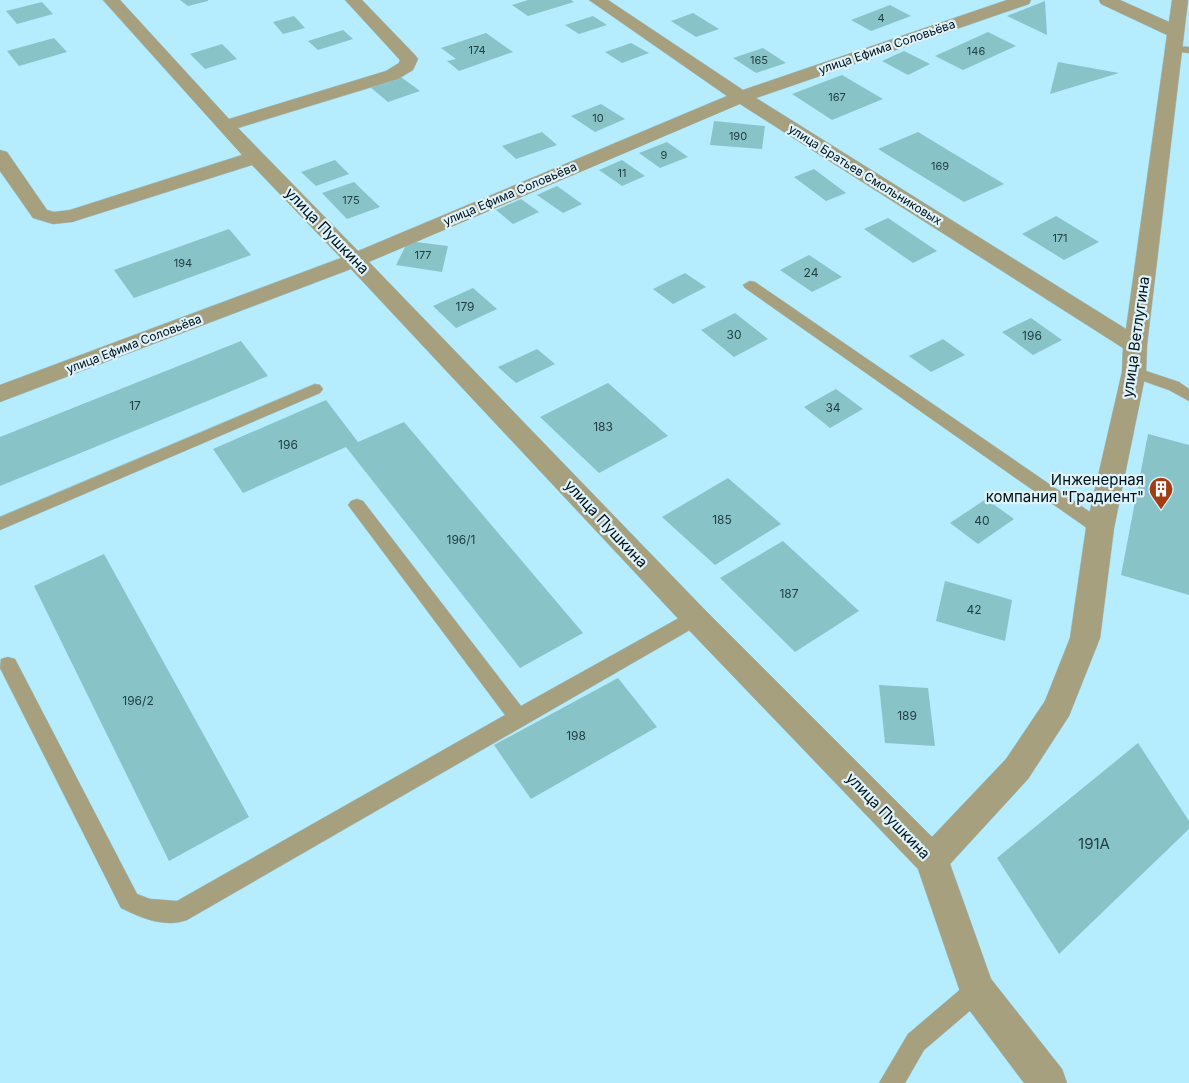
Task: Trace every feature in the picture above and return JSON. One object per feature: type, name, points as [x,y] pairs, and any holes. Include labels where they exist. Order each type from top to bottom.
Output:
[{"type":"street","name":"улица Пушкина","points":[[111,0],[225,126],[695,618],[932,860],[977,990],[1048,1083]]},
{"type":"street","points":[[225,126],[392,74],[407,66],[408,59],[353,0]]},
{"type":"street","name":"улица Братьев Смольниковых","points":[[597,0],[741,97],[1136,344]]},
{"type":"street","name":"улица Ефима Соловьёва","points":[[0,394],[355,260],[741,97],[1023,0]]},
{"type":"street","points":[[1107,0],[1179,44]]},
{"type":"street","name":"улица Ветлугина","points":[[932,860],[1017,769],[1058,707],[1085,638],[1100,528],[1134,372],[1136,344],[1179,44],[1180,0]]},
{"type":"street","points":[[0,156],[40,214],[53,218],[72,216],[256,157]]},
{"type":"lane","points":[[750,284],[1100,528]]},
{"type":"lane","points":[[1134,372],[1174,386],[1189,396]]},
{"type":"lane","points":[[0,524],[315,389]]},
{"type":"lane","points":[[357,505],[518,717]]},
{"type":"lane","points":[[8,665],[129,901],[149,910],[179,912],[518,717],[695,618]]},
{"type":"lane","points":[[891,1083],[916,1042],[977,990]]},
{"type":"building","points":[[180,0],[208,0],[208,1],[188,6]]},
{"type":"building","points":[[528,0],[571,0],[574,2],[528,16],[512,5]]},
{"type":"building","points":[[1045,1],[1047,35],[1007,16]]},
{"type":"building","points":[[42,2],[53,14],[17,24],[6,11]]},
{"type":"building","points":[[890,5],[911,16],[871,31],[851,20]]},
{"type":"building","points":[[693,13],[719,29],[696,37],[671,21]]},
{"type":"building","points":[[294,16],[305,28],[283,34],[273,22]]},
{"type":"building","points":[[593,16],[607,25],[579,34],[565,25]]},
{"type":"building","points":[[343,30],[353,39],[318,50],[308,41]]},
{"type":"building","points":[[988,32],[1016,46],[963,70],[935,56]]},
{"type":"building","points":[[486,33],[513,52],[459,71],[447,61],[456,59],[441,48]]},
{"type":"building","points":[[54,38],[67,52],[19,66],[7,51]]},
{"type":"building","points":[[631,43],[649,53],[622,63],[605,52]]},
{"type":"building","points":[[222,44],[237,59],[205,69],[190,54]]},
{"type":"building","points":[[763,48],[786,63],[756,73],[733,58]]},
{"type":"building","points":[[904,51],[930,64],[908,75],[882,61]]},
{"type":"building","points":[[1058,62],[1119,73],[1050,94]]},
{"type":"building","points":[[842,75],[883,99],[832,120],[792,94]]},
{"type":"building","points":[[401,77],[420,91],[388,102],[370,87]]},
{"type":"building","points":[[601,104],[625,119],[595,132],[571,116]]},
{"type":"building","points":[[714,121],[765,126],[762,149],[710,145]]},
{"type":"building","points":[[542,132],[557,145],[516,159],[502,146]]},
{"type":"building","points":[[918,132],[1004,184],[964,202],[878,149]]},
{"type":"building","points":[[667,142],[688,157],[660,168],[639,153]]},
{"type":"building","points":[[335,160],[349,174],[316,186],[301,172]]},
{"type":"building","points":[[622,160],[645,176],[622,186],[599,170]]},
{"type":"building","points":[[814,169],[846,193],[826,201],[794,177]]},
{"type":"building","points":[[354,182],[380,207],[347,219],[322,193]]},
{"type":"building","points":[[557,186],[582,204],[563,213],[537,195]]},
{"type":"building","points":[[521,199],[539,212],[513,224],[496,210]]},
{"type":"building","points":[[1056,216],[1099,242],[1064,260],[1022,234]]},
{"type":"building","points":[[888,218],[937,251],[913,263],[864,229]]},
{"type":"building","points":[[229,229],[251,255],[134,298],[114,270]]},
{"type":"building","points":[[408,241],[448,246],[442,272],[396,265]]},
{"type":"building","points":[[809,255],[842,277],[812,292],[780,270]]},
{"type":"building","points":[[685,273],[706,287],[673,304],[653,289]]},
{"type":"building","points":[[473,288],[497,309],[456,328],[433,306]]},
{"type":"building","points":[[735,313],[768,339],[734,357],[701,330]]},
{"type":"building","points":[[1031,318],[1062,340],[1033,355],[1002,332]]},
{"type":"building","points":[[943,339],[965,355],[931,372],[909,356]]},
{"type":"building","points":[[241,341],[268,376],[0,486],[0,437]]},
{"type":"building","points":[[537,349],[555,364],[516,383],[498,367]]},
{"type":"building","points":[[608,383],[668,436],[599,473],[540,417]]},
{"type":"building","points":[[836,389],[863,409],[830,428],[804,407]]},
{"type":"building","points":[[326,400],[358,442],[404,422],[583,633],[520,668],[346,447],[243,493],[213,449]]},
{"type":"building","name":"Инженерная компания \"Градиент\"","points":[[1148,434],[1189,445],[1189,595],[1121,575]]},
{"type":"building","points":[[728,478],[781,524],[715,565],[662,517]]},
{"type":"building","points":[[986,499],[1014,519],[978,544],[950,523]]},
{"type":"building","points":[[783,541],[859,611],[795,652],[720,578]]},
{"type":"building","points":[[104,554],[249,817],[169,861],[34,586]]},
{"type":"building","points":[[945,581],[1012,600],[1005,641],[936,621]]},
{"type":"building","points":[[618,678],[657,727],[531,799],[494,745]]},
{"type":"building","points":[[879,685],[928,688],[935,746],[885,743]]},
{"type":"building","points":[[1138,743],[1189,821],[1189,829],[1059,954],[997,858]]},
{"type":"place","name":"Инженерная компания \"Градиент\"","points":[[1161,510]]}]
